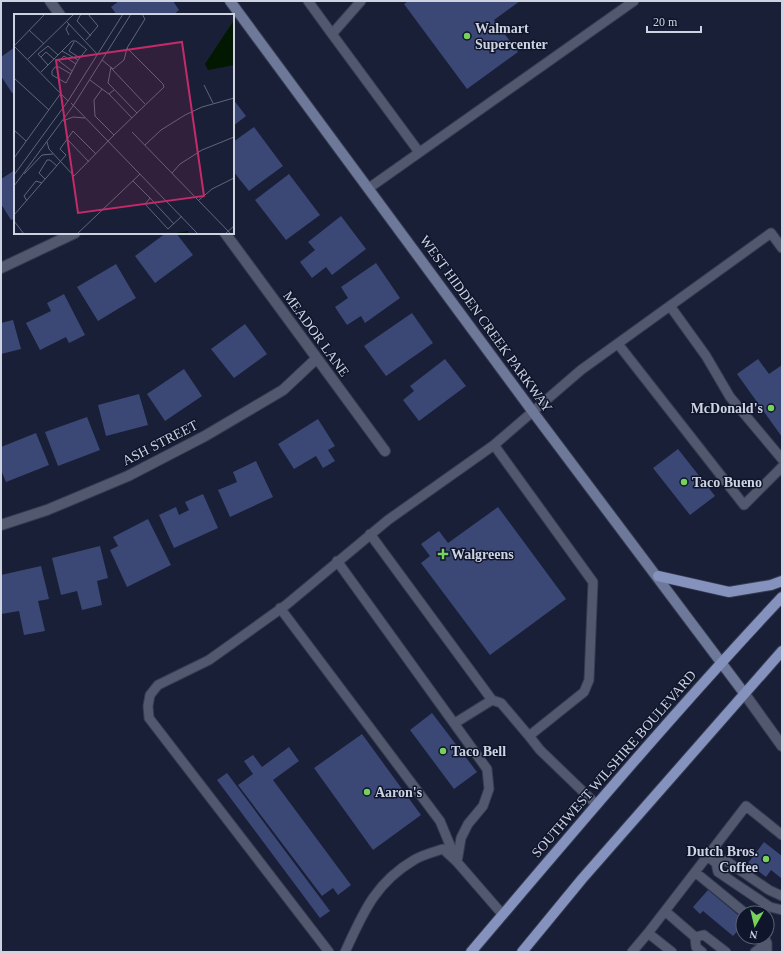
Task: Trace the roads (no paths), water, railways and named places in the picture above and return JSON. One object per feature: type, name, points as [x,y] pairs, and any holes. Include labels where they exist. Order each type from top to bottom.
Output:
[{"type":"main road","name":"WEST HIDDEN CREEK PARKWAY","points":[[230,1],[533,412],[658,576],[744,693]]},
{"type":"main road","points":[[658,576],[729,592],[771,585],[782,581]]},
{"type":"main road","name":"SOUTHWEST WILSHIRE BOULEVARD","points":[[471,952],[721,662],[782,597]]},
{"type":"main road","points":[[526,951],[582,879],[782,651]]},
{"type":"street","points":[[50,1],[59,14]]},
{"type":"street","points":[[1,268],[73,234]]},
{"type":"street","name":"MEADOR LANE","points":[[226,234],[385,451]]},
{"type":"street","name":"ASH STREET","points":[[1,525],[47,510],[128,476],[205,436],[283,390],[316,359]]},
{"type":"street","points":[[744,693],[782,746]]},
{"type":"lane","points":[[308,1],[419,152]]},
{"type":"lane","points":[[332,34],[361,1]]},
{"type":"lane","points":[[369,188],[634,1]]},
{"type":"lane","points":[[329,952],[149,718],[148,706],[150,695],[158,685],[209,660],[280,608],[388,520],[494,445],[581,370],[771,233],[782,248]]},
{"type":"lane","points":[[670,306],[706,356],[730,397],[782,459]]},
{"type":"lane","points":[[618,344],[744,505],[782,467]]},
{"type":"lane","points":[[494,445],[593,582],[589,680],[587,686],[584,692],[529,736]]},
{"type":"lane","points":[[370,534],[492,700],[501,703],[540,750],[597,805]]},
{"type":"lane","points":[[337,562],[487,769],[489,789],[483,806],[468,824],[461,838],[457,862]]},
{"type":"lane","points":[[280,608],[440,821],[457,862]]},
{"type":"lane","points":[[455,723],[492,700]]},
{"type":"lane","points":[[636,951],[648,933],[746,806],[782,835]]},
{"type":"lane","points":[[345,952],[371,898],[386,882],[415,859],[443,849],[457,862],[503,915]]},
{"type":"lane","points":[[707,856],[716,863],[718,872],[770,907],[782,910]]},
{"type":"lane","points":[[716,863],[725,860],[769,890],[782,896]]},
{"type":"lane","points":[[695,872],[735,905]]},
{"type":"lane","points":[[665,911],[695,937],[696,947],[702,952]]},
{"type":"lane","points":[[648,933],[672,952]]},
{"type":"lane","points":[[695,937],[704,935],[726,952]]},
{"type":"lane","points":[[755,952],[765,945]]},
{"type":"place","name":"Walmart Supercenter","points":[[467,36]]},
{"type":"place","name":"McDonald's","points":[[771,408]]},
{"type":"place","name":"Taco Bueno","points":[[684,482]]},
{"type":"place","name":"Walgreens","points":[[443,554]]},
{"type":"place","name":"Taco Bell","points":[[443,751]]},
{"type":"place","name":"Aaron's","points":[[367,792]]},
{"type":"place","name":"Dutch Bros. Coffee","points":[[766,859]]}]
